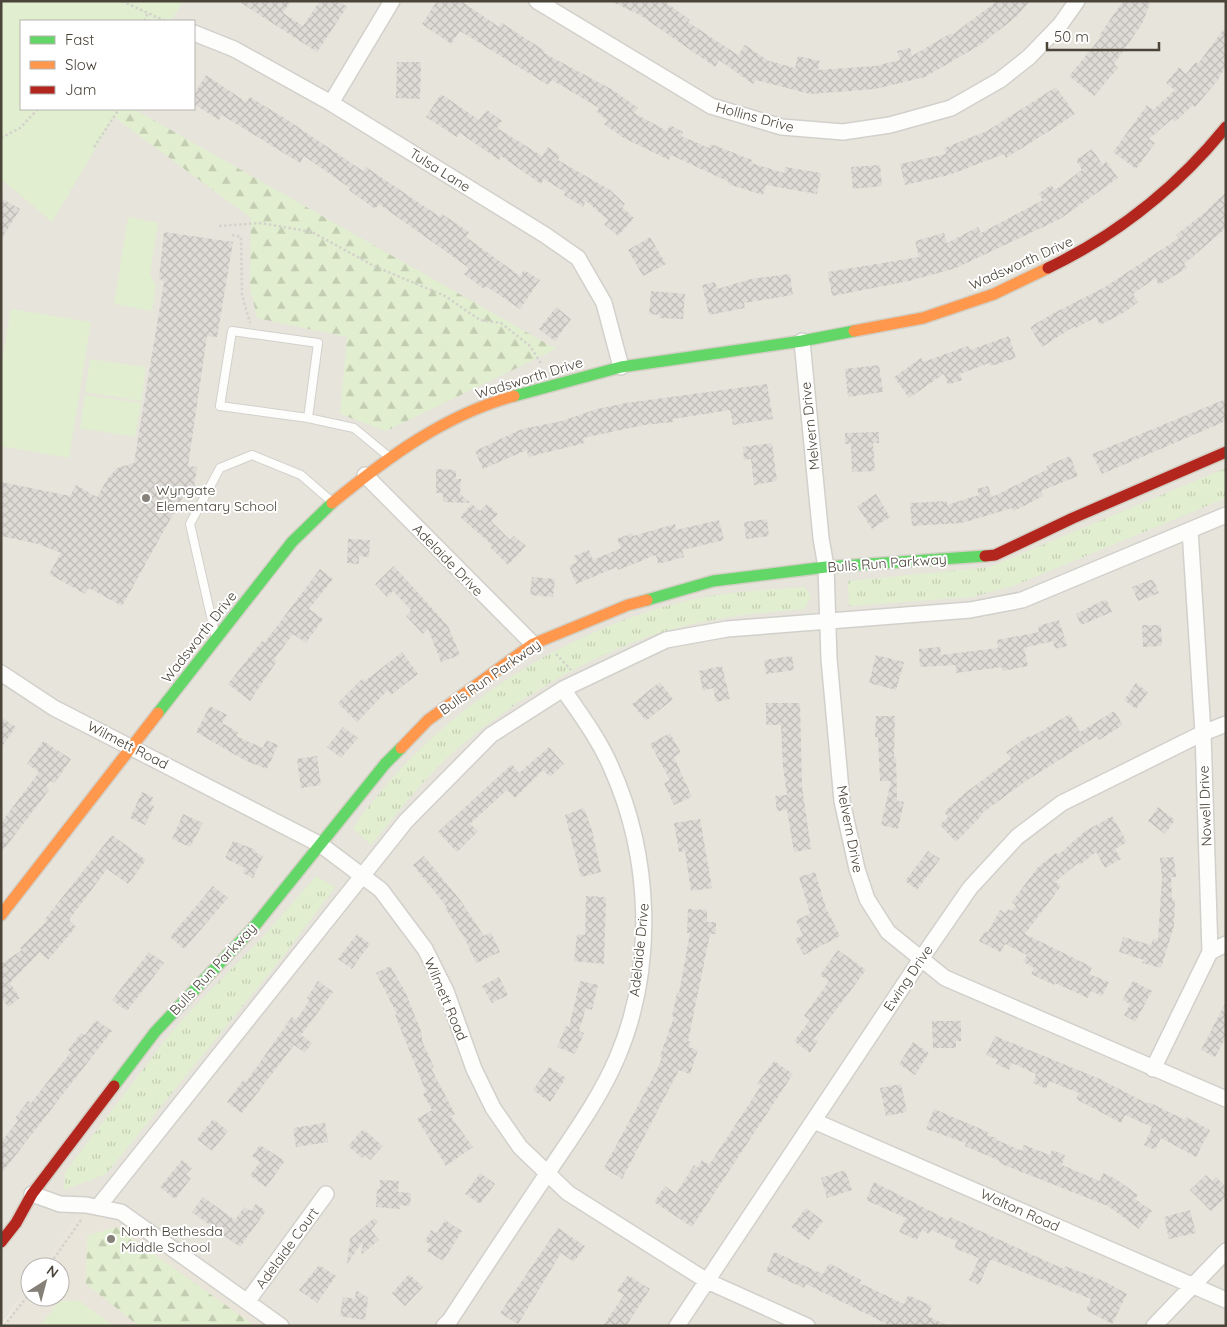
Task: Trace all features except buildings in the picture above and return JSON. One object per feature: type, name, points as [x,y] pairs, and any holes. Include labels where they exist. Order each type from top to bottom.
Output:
[{"type":"street","points":[[331,103],[392,1]]},
{"type":"street","name":"Hollins Drive","points":[[536,1],[711,106],[782,127],[843,132],[890,125],[951,108],[1000,80],[1028,57],[1060,25],[1077,1]]},
{"type":"street","name":"Tulsa Lane","points":[[195,33],[234,49],[331,103],[545,235],[578,258],[604,303],[621,367]]},
{"type":"street","name":"Wadsworth Drive","points":[[1,915],[292,542],[332,502],[388,457],[446,422],[492,402],[621,367],[802,341],[923,318],[994,294],[1082,252],[1151,203],[1203,155],[1226,127]]},
{"type":"street","name":"Melvern Drive","points":[[802,341],[821,538],[826,567],[829,659],[842,800],[857,869],[867,899],[888,932],[945,978],[1226,1099]]},
{"type":"street","name":"Bulls Run Parkway","points":[[1,1242],[16,1223],[32,1194],[155,1032],[253,928],[385,764],[428,720],[533,644],[628,605],[713,581],[826,567],[995,555],[1073,518],[1226,452]]},
{"type":"street","name":"Adelaide Drive","points":[[365,475],[533,644]]},
{"type":"street","points":[[92,1206],[406,821],[491,735],[564,689],[666,640],[727,629],[970,610],[1022,600],[1226,515]]},
{"type":"street","name":"Nowell Drive","points":[[1153,1068],[1210,952],[1203,733],[1190,530]]},
{"type":"street","name":"Wilmett Road","points":[[1,672],[54,708],[321,845],[381,890],[425,949],[446,991],[474,1068],[493,1108],[520,1147],[568,1192],[707,1281],[807,1326]]},
{"type":"street","name":"Adelaide Drive","points":[[444,1326],[450,1320],[593,1105],[617,1057],[636,996],[644,903],[642,874],[628,810],[611,766],[599,743],[564,689]]},
{"type":"street","name":"Ewing Drive","points":[[677,1326],[970,888],[1017,836],[1062,803],[1203,733],[1226,724]]},
{"type":"street","points":[[1210,952],[1226,944]]},
{"type":"street","name":"Walton Road","points":[[814,1120],[1226,1300]]},
{"type":"street","points":[[32,1194],[60,1204],[92,1206],[121,1212],[281,1326]]},
{"type":"street","name":"Adelaide Court","points":[[247,1302],[326,1194]]},
{"type":"street","points":[[1154,1326],[1226,1251]]},
{"type":"lane","points":[[308,418],[318,343],[232,331],[220,406],[308,418],[354,428],[388,457]]},
{"type":"lane","points":[[216,639],[190,524],[220,468],[252,455],[301,475],[332,502]]},
{"type":"path","points":[[122,1],[163,20]]},
{"type":"path","points":[[144,20],[148,13]]},
{"type":"path","points":[[1,138],[20,128],[37,110]]},
{"type":"path","points":[[94,147],[118,110]]},
{"type":"path","points":[[219,226],[262,223],[312,232],[374,266],[445,296],[480,320],[501,323],[530,346],[542,365]]},
{"type":"path","points":[[232,235],[241,237],[242,295],[253,334]]},
{"type":"path","points":[[551,649],[572,670]]},
{"type":"path","points":[[55,1257],[92,1206]]},
{"type":"path","points":[[4,1326],[20,1306]]},
{"type":"shaded area","points":[[1,1],[1226,1],[1226,1326],[281,1326],[86,1205],[49,1257],[20,1257],[20,1298],[1,1326]]},
{"type":"shaded area","name":"North Bethesda Middle School","points":[[86,1205],[121,1212],[281,1326],[2,1326],[20,1298],[20,1307],[70,1307],[70,1257],[49,1257]]},
{"type":"green space","points":[[1,1],[183,1],[172,20],[20,20],[20,110],[118,110],[52,222],[1,179]]},
{"type":"green space","points":[[118,110],[136,110],[556,349],[386,431],[340,414],[347,337],[257,318],[250,286],[251,218],[114,117]]},
{"type":"green space","points":[[128,217],[158,223],[150,274],[156,286],[152,311],[114,304]]},
{"type":"green space","points":[[11,309],[91,322],[69,458],[1,446],[1,366]]},
{"type":"green space","points":[[90,359],[146,367],[141,401],[85,392]]},
{"type":"green space","points":[[85,395],[141,403],[135,437],[80,428]]},
{"type":"green space","points":[[1226,468],[1226,498],[1013,586],[972,597],[849,606],[848,581],[990,567]]},
{"type":"green space","points":[[805,587],[811,597],[804,609],[736,616],[669,630],[640,640],[581,666],[522,700],[469,739],[426,779],[371,845],[353,828],[385,787],[421,748],[461,713],[503,682],[549,655],[596,631],[645,613],[695,599],[736,592]]},
{"type":"green space","points":[[316,876],[335,887],[284,955],[106,1174],[64,1190],[65,1172],[169,1035],[261,939]]},
{"type":"green space","points":[[116,1227],[255,1326],[139,1326],[86,1284],[87,1236]]},
{"type":"green space","points":[[70,1301],[79,1301],[114,1326],[40,1326],[54,1307],[70,1307]]},
{"type":"traffic: fast","points":[[514,396],[621,367],[802,341],[854,331]]},
{"type":"traffic: fast","points":[[158,713],[292,542],[332,503]]},
{"type":"traffic: fast","points":[[647,600],[713,581],[826,567],[985,556]]},
{"type":"traffic: fast","points":[[114,1086],[155,1032],[253,928],[385,764],[401,748]]},
{"type":"traffic: slow","points":[[854,331],[923,318],[994,294],[1048,268]]},
{"type":"traffic: slow","points":[[332,503],[395,454],[440,426],[488,404],[514,396]]},
{"type":"traffic: slow","points":[[401,748],[428,720],[533,644],[628,605],[647,600]]},
{"type":"traffic: slow","points":[[1,915],[158,713]]},
{"type":"traffic: jam","points":[[1048,268],[1098,240],[1145,207],[1188,169],[1226,127]]},
{"type":"traffic: jam","points":[[985,556],[995,555],[1073,518],[1226,452]]},
{"type":"traffic: jam","points":[[1,1242],[16,1223],[32,1194],[114,1086]]},
{"type":"place","name":"Wyngate Elementary School","points":[[146,498]]},
{"type":"place","name":"North Bethesda Middle School","points":[[111,1239]]}]
